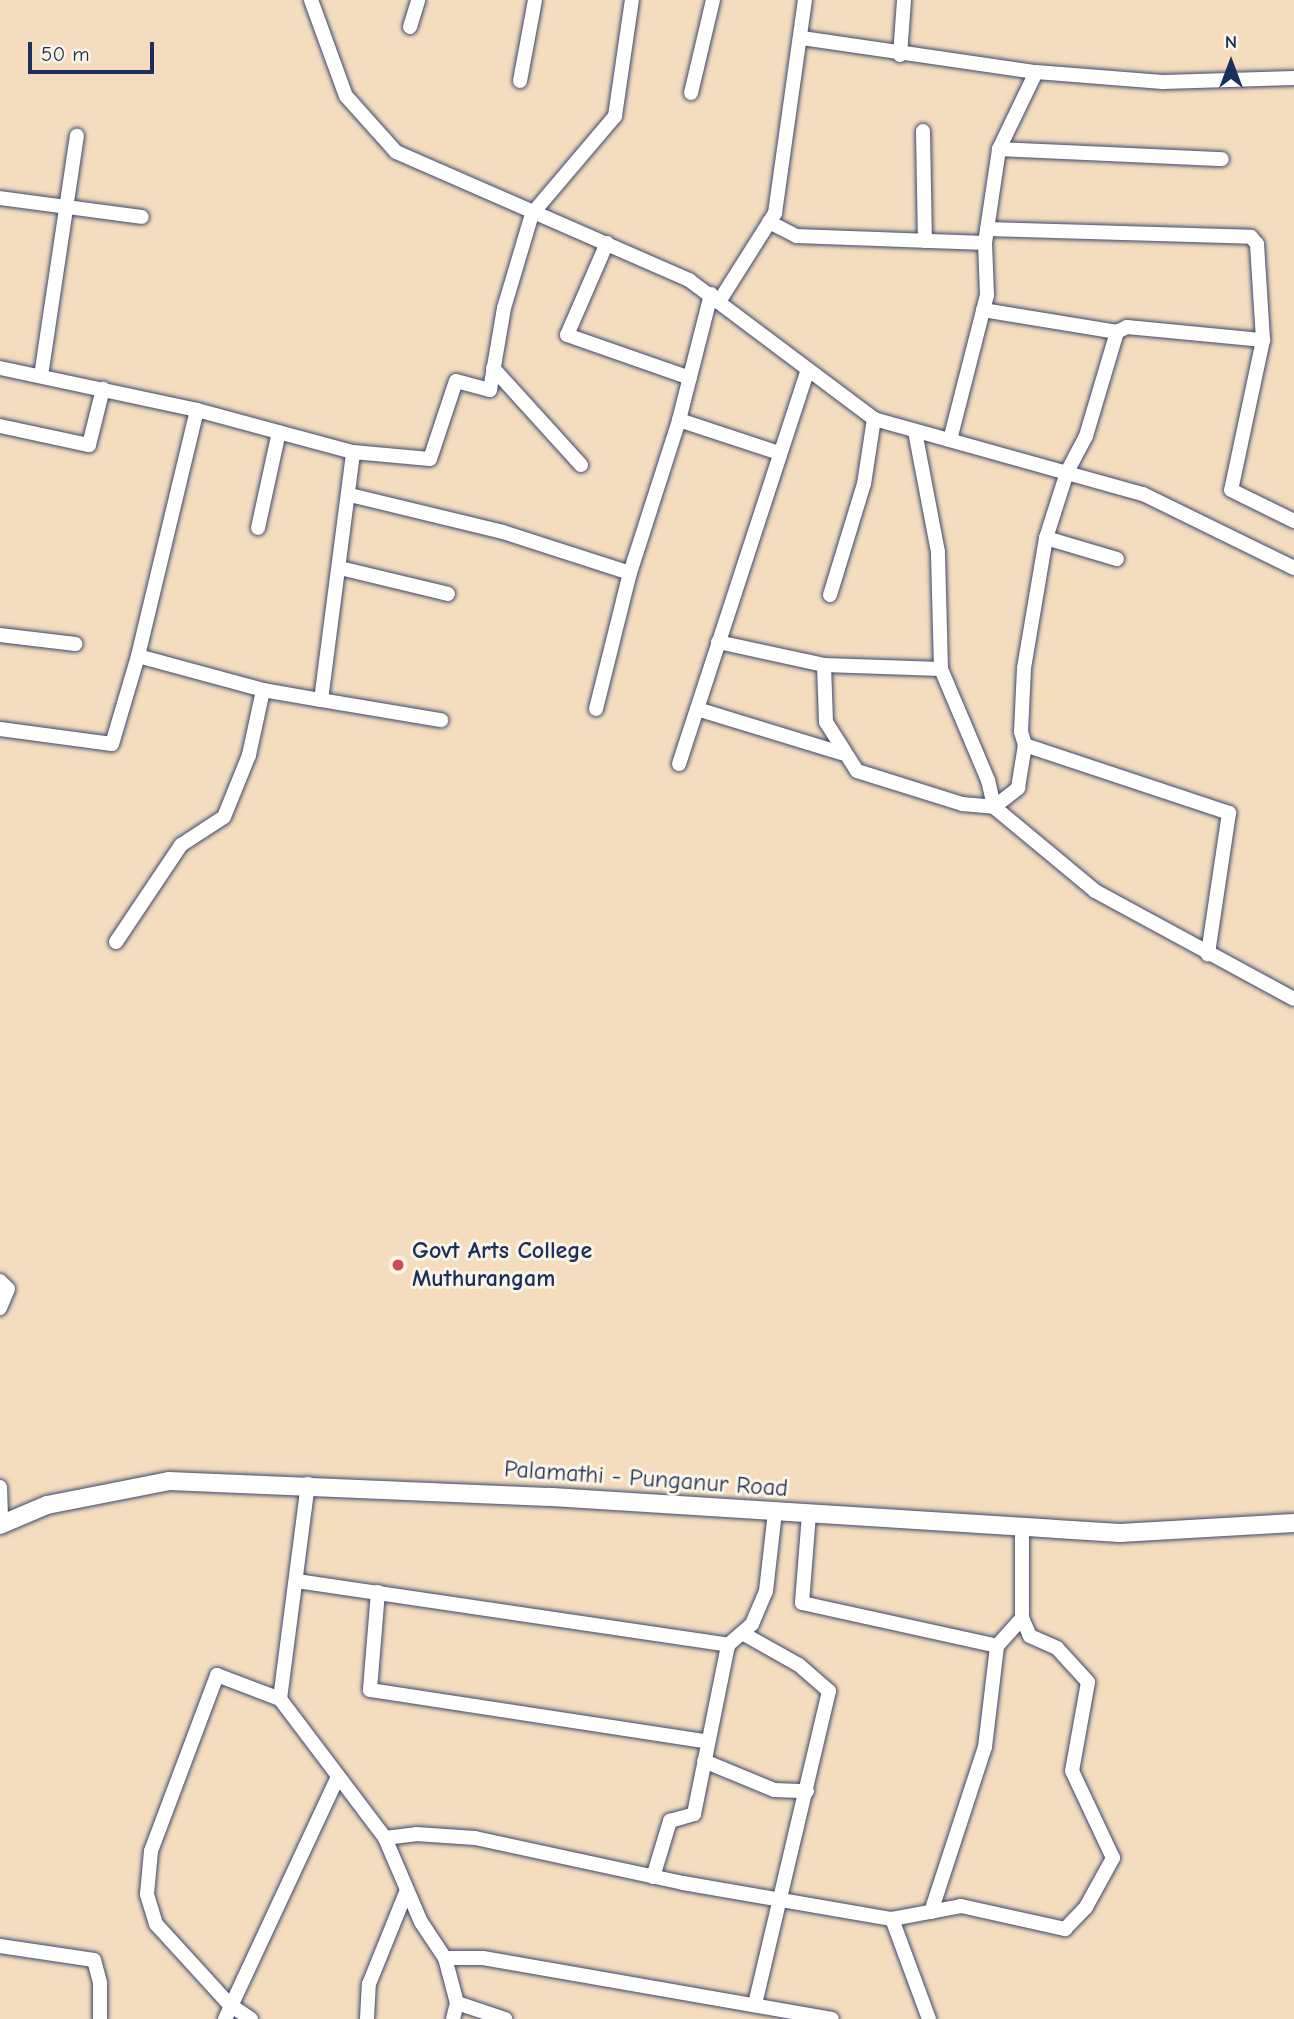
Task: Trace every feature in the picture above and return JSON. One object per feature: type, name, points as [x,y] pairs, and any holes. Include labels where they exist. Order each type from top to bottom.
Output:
[{"type":"street","points":[[311,0],[346,96],[396,152],[532,214],[607,243],[716,297],[874,419],[1143,494],[1294,568]]},
{"type":"street","points":[[410,27],[418,0]]},
{"type":"street","points":[[520,81],[535,0]]},
{"type":"street","points":[[0,368],[197,411],[353,452],[430,459],[456,381],[490,390],[504,308],[532,214],[615,116],[632,0]]},
{"type":"street","points":[[691,93],[713,0]]},
{"type":"street","points":[[596,709],[630,573],[716,297],[775,212],[806,0]]},
{"type":"street","points":[[900,55],[904,0]]},
{"type":"street","points":[[802,38],[900,55],[1036,72],[1163,82],[1294,78]]},
{"type":"street","points":[[950,440],[983,310],[986,236],[999,149],[1036,72]]},
{"type":"street","points":[[923,131],[925,241]]},
{"type":"street","points":[[41,376],[77,136]]},
{"type":"street","points":[[999,149],[1222,159]]},
{"type":"street","points":[[0,198],[142,217]]},
{"type":"street","points":[[769,222],[796,236],[925,241],[986,236],[1251,237],[1257,244],[1263,340],[1231,490],[1294,521]]},
{"type":"street","points":[[607,243],[568,335],[690,378]]},
{"type":"street","points":[[983,310],[1117,332],[1127,327],[1263,340]]},
{"type":"street","points":[[995,807],[1018,788],[1025,745],[1021,732],[1024,668],[1046,538],[1067,472],[1086,436],[1117,332]]},
{"type":"street","points":[[493,368],[581,465]]},
{"type":"street","points":[[679,764],[808,370]]},
{"type":"street","points":[[0,426],[89,445],[103,389]]},
{"type":"street","points":[[0,729],[112,744],[138,656],[197,411]]},
{"type":"street","points":[[830,595],[864,484],[874,419]]},
{"type":"street","points":[[679,420],[779,453]]},
{"type":"street","points":[[915,431],[937,552],[941,669],[988,780],[995,807]]},
{"type":"street","points":[[258,528],[279,432]]},
{"type":"street","points":[[321,700],[351,495],[353,452]]},
{"type":"street","points":[[351,495],[503,532],[630,573]]},
{"type":"street","points":[[1046,538],[1117,559]]},
{"type":"street","points":[[340,568],[448,594]]},
{"type":"street","points":[[0,635],[75,643]]},
{"type":"street","points":[[718,642],[824,664],[941,669]]},
{"type":"street","points":[[138,656],[263,690],[441,720]]},
{"type":"street","points":[[824,664],[825,722],[842,753],[857,771],[962,804],[995,807],[1095,891],[1294,999]]},
{"type":"street","points":[[116,942],[181,845],[224,817],[249,755],[263,690]]},
{"type":"street","points":[[697,709],[842,753]]},
{"type":"street","points":[[1025,745],[1229,813],[1209,954]]},
{"type":"street","points":[[0,1281],[8,1289],[0,1308]]},
{"type":"street","name":"Palamathi - Punganur Road","points":[[0,1524],[47,1506],[169,1481],[308,1485],[1120,1533],[1294,1523]]},
{"type":"street","points":[[280,1699],[308,1485]]},
{"type":"street","points":[[0,1487],[0,1524]]},
{"type":"street","points":[[653,1877],[670,1821],[694,1814],[728,1645],[752,1624],[766,1591],[775,1512]]},
{"type":"street","points":[[809,1514],[802,1603],[997,1646]]},
{"type":"street","points":[[385,1838],[416,1834],[475,1838],[653,1877],[892,1919],[961,1906],[1065,1930],[1086,1907],[1113,1858],[1072,1771],[1088,1682],[1057,1648],[1030,1636],[1022,1618],[1022,1527]]},
{"type":"street","points":[[297,1581],[728,1645]]},
{"type":"street","points":[[378,1592],[370,1690],[708,1742]]},
{"type":"street","points":[[931,1912],[985,1747],[997,1646],[1022,1618]]},
{"type":"street","points":[[742,1633],[799,1665],[829,1691],[755,2006]]},
{"type":"street","points":[[250,2019],[229,2004],[156,1924],[147,1894],[151,1851],[217,1675],[280,1699],[385,1838],[421,1923],[445,1958],[457,2003],[453,2019]]},
{"type":"street","points":[[704,1761],[774,1790],[807,1791]]},
{"type":"street","points":[[225,2019],[229,2004],[338,1777]]},
{"type":"street","points":[[367,2019],[369,1984],[407,1891]]},
{"type":"street","points":[[892,1919],[929,2019]]},
{"type":"street","points":[[0,1945],[94,1960],[100,1983],[100,2019]]},
{"type":"street","points":[[445,1958],[483,1958],[832,2019]]},
{"type":"street","points":[[457,2003],[505,2019]]},
{"type":"place","name":"Govt Arts College Muthurangam","points":[[398,1265]]}]
